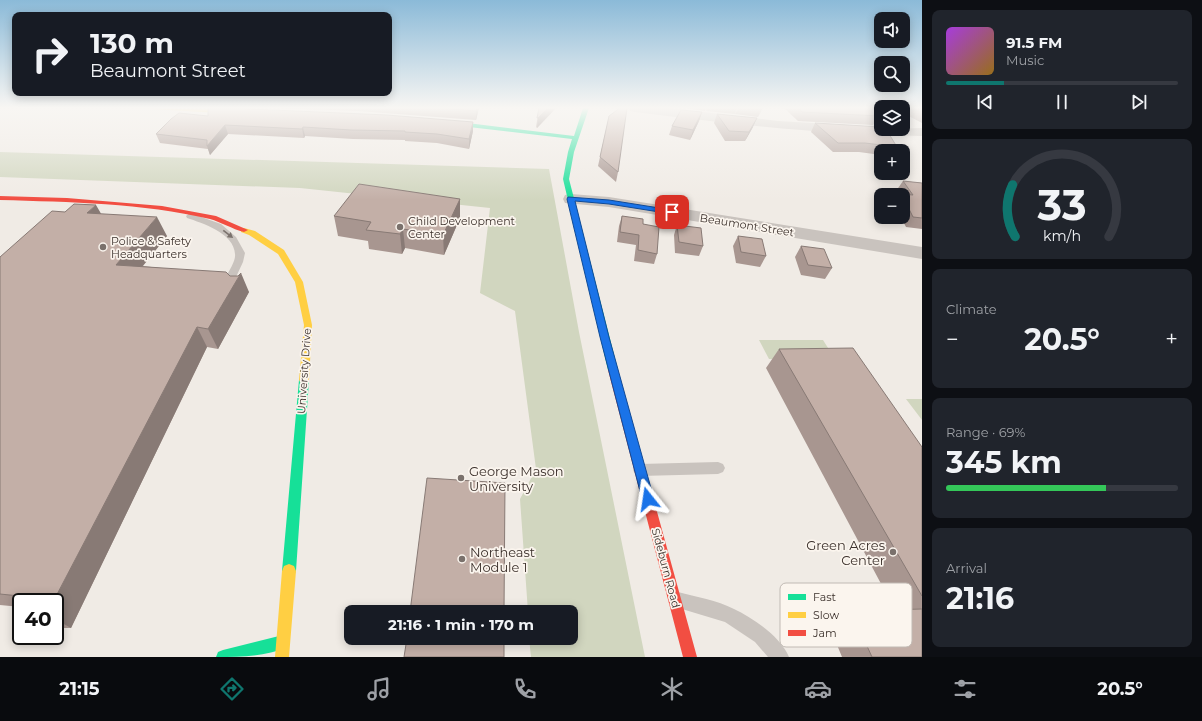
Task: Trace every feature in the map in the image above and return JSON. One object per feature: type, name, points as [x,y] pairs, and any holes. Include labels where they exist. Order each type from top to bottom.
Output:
[{"type":"street","name":"Sideburn Road","points":[[575,139],[566,169],[566,179],[604,337],[690,657]]},
{"type":"street","name":"University Drive","points":[[0,198],[67,200],[162,208],[213,218],[252,233],[281,252],[299,282],[308,325],[282,657]]},
{"type":"street","name":"Beaumont Street","points":[[571,199],[609,202],[922,253]]},
{"type":"street","points":[[223,657],[282,642]]},
{"type":"lane","points":[[180,212],[218,226],[233,239],[240,253],[238,262],[231,277],[242,292]]},
{"type":"lane","points":[[640,470],[718,468]]},
{"type":"lane","points":[[675,599],[729,616],[761,636],[780,657]]},
{"type":"green space","points":[[0,152],[549,169],[579,332],[645,657],[531,657],[530,645],[578,645],[578,605],[528,605],[520,499],[536,469],[515,311],[480,293],[490,208],[300,188],[0,177]]},
{"type":"green space","points":[[759,340],[823,340],[835,359],[769,359]]},
{"type":"green space","points":[[906,399],[922,399],[922,420]]},
{"type":"building","points":[[196,139],[213,139],[207,146],[207,140]]},
{"type":"building","points":[[604,139],[623,139],[618,172],[600,157]]},
{"type":"building","points":[[833,139],[892,139],[895,144],[838,143]]},
{"type":"building","points":[[903,181],[922,183],[922,218],[913,217],[910,211],[910,195],[913,195],[910,188],[908,188]]},
{"type":"building","points":[[359,184],[460,199],[443,235],[403,229],[400,234],[366,230],[371,222],[334,216]]},
{"type":"building","points":[[74,204],[96,205],[87,213],[157,217],[116,265],[226,272],[230,276],[238,276],[241,273],[208,329],[197,327],[58,593],[12,593],[12,595],[0,594],[0,257],[52,211],[65,212]]},
{"type":"building","points":[[622,216],[643,219],[643,224],[659,227],[657,254],[638,250],[639,235],[620,232]]},
{"type":"building","points":[[677,225],[701,228],[703,246],[679,242]]},
{"type":"building","points":[[738,236],[762,239],[766,256],[741,252]]},
{"type":"building","points":[[801,246],[824,249],[832,268],[808,265]]},
{"type":"building","points":[[853,348],[922,447],[922,596],[779,349]]},
{"type":"building","name":"Northeast Module 1","points":[[427,478],[505,483],[504,605],[411,605]]},
{"type":"building","points":[[912,609],[922,609],[922,657],[872,657],[867,647],[912,647]]},
{"type":"building","points":[[406,645],[504,645],[504,657],[404,657]]},
{"type":"traffic: fast","points":[[576,139],[571,152],[566,179],[613,370]]},
{"type":"traffic: fast","points":[[289,571],[304,380]]},
{"type":"traffic: fast","points":[[223,657],[283,642]]},
{"type":"traffic: slow","points":[[244,230],[252,233],[281,252],[299,282],[308,325],[304,380]]},
{"type":"traffic: slow","points":[[282,657],[289,571]]},
{"type":"traffic: jam","points":[[0,198],[67,200],[162,208],[213,218],[244,230]]},
{"type":"traffic: jam","points":[[613,370],[690,657]]},
{"type":"place","name":"Child Development Center","points":[[400,227]]},
{"type":"place","name":"Police & Safety Headquarters","points":[[103,247]]},
{"type":"place","name":"George Mason University","points":[[461,478]]},
{"type":"place","name":"Green Acres Center","points":[[893,552]]},
{"type":"place","name":"Northeast Module 1","points":[[462,559]]},
{"type":"route","points":[[648,499],[604,337],[571,199],[609,202],[672,212]]}]
